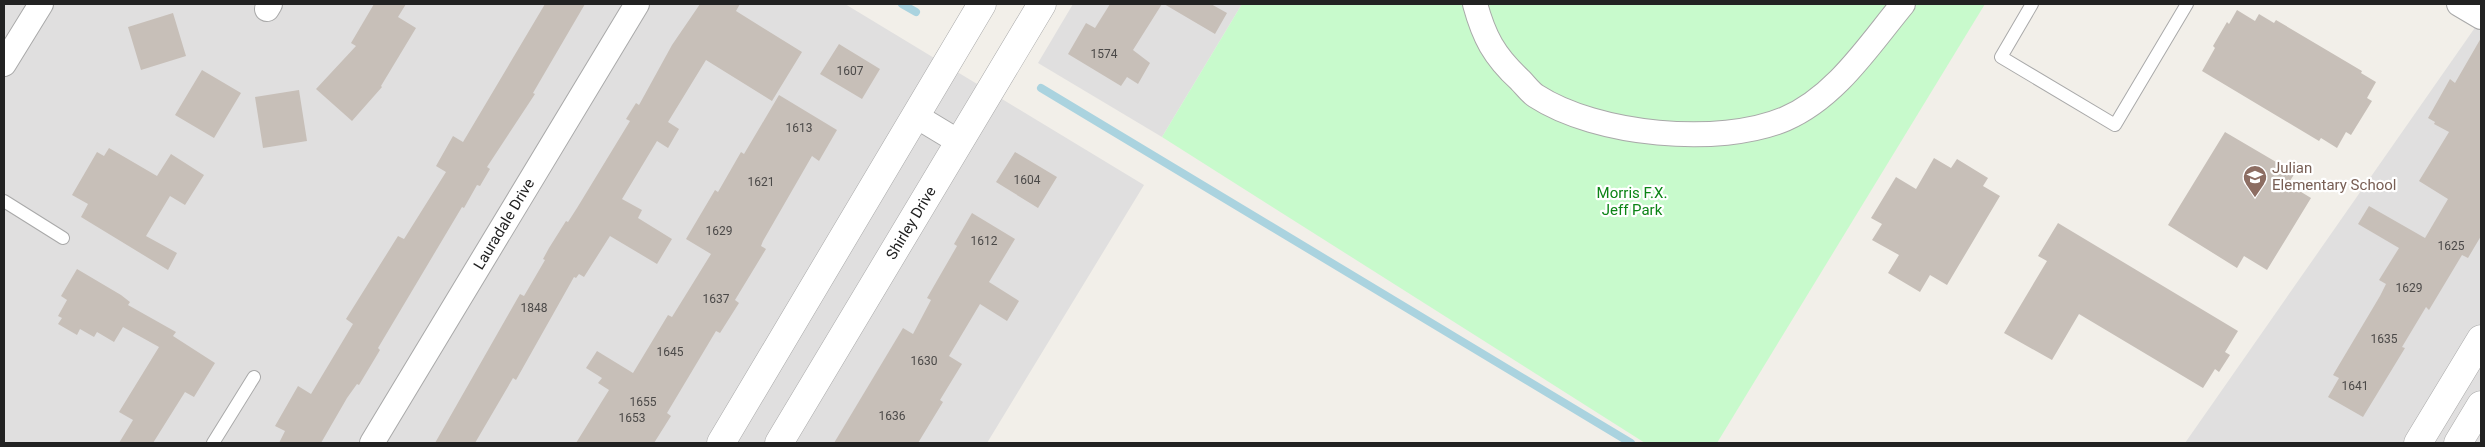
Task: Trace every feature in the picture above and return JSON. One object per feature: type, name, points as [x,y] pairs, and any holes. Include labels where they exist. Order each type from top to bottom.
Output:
[{"type":"street","points":[[4,64],[41,4]]},
{"type":"street","name":"Lauradale Drive","points":[[372,443],[637,4]]},
{"type":"street","points":[[721,443],[982,4]]},
{"type":"street","name":"Shirley Drive","points":[[779,443],[1042,4]]},
{"type":"street","points":[[1475,4],[1481,29],[1499,61],[1535,95],[1566,111],[1622,127],[1683,135],[1736,133],[1785,119],[1822,96],[1846,74],[1903,4]]},
{"type":"street","points":[[2459,4],[2481,17]]},
{"type":"street","points":[[916,116],[959,142]]},
{"type":"street","points":[[2454,443],[2423,435],[2481,339]]},
{"type":"street","points":[[2458,443],[2481,405]]},
{"type":"lane","points":[[2032,4],[2001,57],[2115,125],[2188,4]]},
{"type":"lane","points":[[4,201],[63,238]]},
{"type":"lane","points":[[214,443],[254,377]]},
{"type":"shaded area","points":[[4,4],[845,4],[1144,185],[987,443],[4,443]]},
{"type":"shaded area","points":[[1073,4],[1242,4],[1162,137],[1038,63]]},
{"type":"shaded area","points":[[2481,19],[2481,443],[2185,443]]},
{"type":"green space","name":"Morris F.X. Jeff Park","points":[[1242,4],[1985,4],[1717,443],[1645,443],[1162,137]]},
{"type":"building","points":[[374,4],[406,4],[398,17],[416,28],[382,87],[352,121],[316,89],[356,46],[351,43]]},
{"type":"building","points":[[545,4],[585,4],[533,93],[535,94],[487,167],[490,169],[480,186],[477,185],[464,208],[462,207],[378,348],[380,350],[359,385],[357,384],[347,398],[321,443],[279,443],[285,431],[275,426],[298,386],[311,394],[353,324],[346,319],[398,236],[404,239],[446,172],[436,166],[453,136],[463,142]]},
{"type":"building","points":[[700,4],[740,4],[736,11],[802,52],[772,101],[706,60],[668,122],[679,129],[668,148],[657,141],[622,199],[642,210],[638,218],[672,239],[657,264],[610,236],[584,277],[579,274],[576,278],[574,277],[516,380],[513,378],[475,443],[435,443],[520,294],[524,296],[545,260],[543,259],[549,248],[566,221],[568,222],[577,208],[630,121],[626,119],[636,103],[639,105],[672,45]]},
{"type":"building","points":[[1110,4],[1162,4],[1133,50],[1150,63],[1138,84],[1127,77],[1121,86],[1068,54],[1086,23],[1095,28]]},
{"type":"building","points":[[1164,4],[1211,4],[1227,13],[1215,34]]},
{"type":"building","points":[[2237,10],[2255,21],[2259,14],[2274,23],[2276,20],[2362,71],[2361,73],[2376,82],[2367,98],[2372,101],[2351,135],[2346,132],[2337,148],[2321,138],[2319,141],[2202,71],[2215,48],[2213,46],[2227,22],[2229,24]]},
{"type":"building","points":[[173,13],[186,56],[141,70],[128,27]]},
{"type":"building","points":[[2481,38],[2481,236],[2468,258],[2462,255],[2429,310],[2426,307],[2402,347],[2405,348],[2363,417],[2328,397],[2339,378],[2333,375],[2380,296],[2386,284],[2379,280],[2399,248],[2358,224],[2369,206],[2425,238],[2448,199],[2419,181],[2449,132],[2434,124],[2435,122],[2428,118],[2450,79],[2455,83]]},
{"type":"building","points":[[839,44],[880,69],[862,99],[820,74]]},
{"type":"building","points":[[202,70],[241,93],[214,138],[175,115]]},
{"type":"building","points":[[299,90],[307,141],[263,148],[255,97]]},
{"type":"building","points":[[779,95],[837,130],[819,161],[812,156],[763,241],[761,246],[766,249],[735,300],[739,303],[720,333],[716,331],[667,413],[671,416],[654,443],[576,443],[609,390],[598,383],[602,378],[586,368],[597,351],[633,373],[668,315],[672,317],[711,254],[686,239],[715,190],[718,192],[741,152],[744,154]]},
{"type":"building","points":[[2225,132],[2295,173],[2288,184],[2311,198],[2267,270],[2244,256],[2237,268],[2168,225]]},
{"type":"building","points":[[109,148],[157,176],[171,154],[204,175],[185,205],[170,196],[146,236],[177,253],[168,270],[81,217],[88,204],[72,195],[97,152],[104,156]]},
{"type":"building","points":[[1015,152],[1057,177],[1038,208],[996,182]]},
{"type":"building","points":[[1934,158],[1951,168],[1957,159],[1988,178],[1983,186],[2000,196],[1947,285],[1930,275],[1920,292],[1888,273],[1899,255],[1872,240],[1882,224],[1871,218],[1896,177],[1916,189]]},
{"type":"building","points":[[972,213],[1015,239],[989,282],[1019,301],[1007,321],[980,304],[949,356],[962,364],[940,400],[943,402],[918,443],[834,443],[903,328],[913,334],[931,300],[927,298],[957,246],[954,244]]},
{"type":"building","points":[[2058,223],[2238,331],[2225,352],[2230,355],[2219,372],[2215,369],[2203,388],[2079,314],[2052,360],[2004,333],[2047,261],[2038,256]]},
{"type":"building","points":[[77,269],[121,295],[130,302],[128,305],[176,332],[173,336],[215,363],[194,397],[185,392],[153,443],[119,443],[133,420],[119,412],[159,347],[123,327],[114,342],[97,332],[94,337],[80,329],[77,335],[58,324],[62,318],[58,316],[67,300],[61,296]]},
{"type":"waterway","points":[[902,4],[916,12]]},
{"type":"waterway","points":[[1041,88],[1631,443]]},
{"type":"place","name":"Julian Elementary School","points":[[2255,198]]}]
